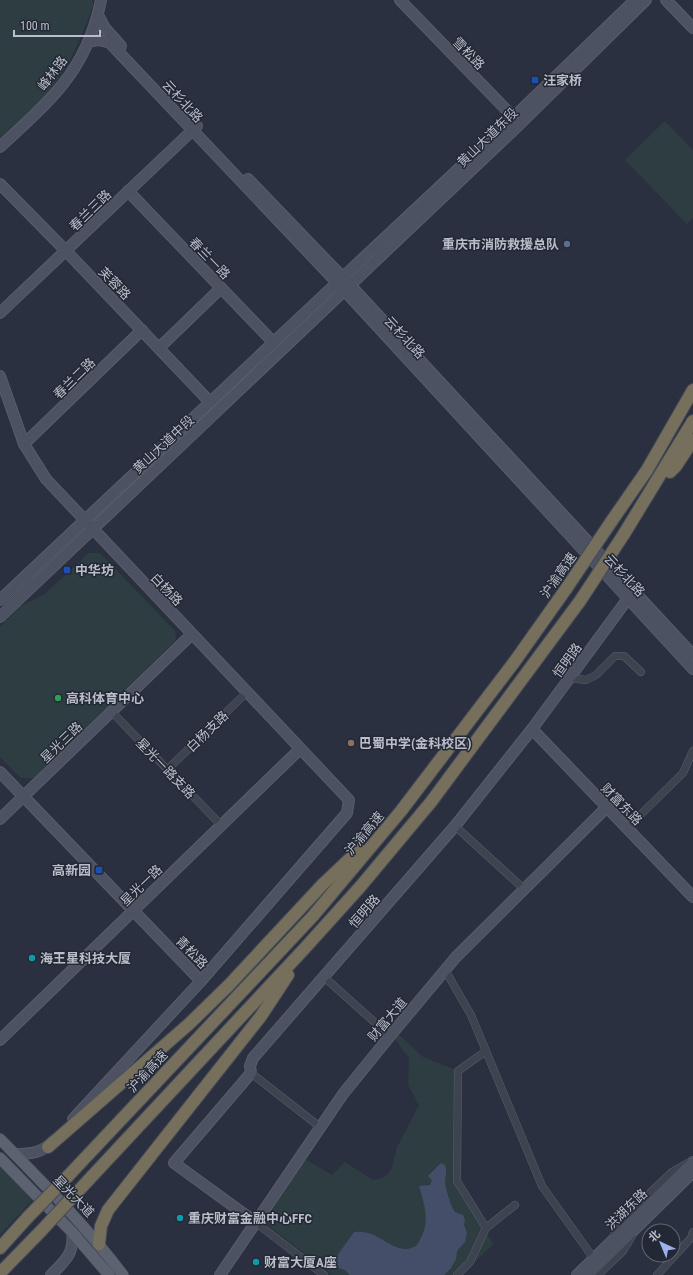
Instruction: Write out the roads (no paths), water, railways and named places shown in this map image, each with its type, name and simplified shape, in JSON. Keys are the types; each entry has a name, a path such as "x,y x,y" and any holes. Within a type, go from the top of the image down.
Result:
{"highway":[{"name":"沪渝高速","path":"0,1248 313,916 401,811 510,667 566,589 647,470 693,390"},
{"path":"0,1273 305,948 360,887 431,802 580,601 649,496 693,421"},
{"path":"649,496 676,466 693,440"},
{"path":"48,1146 189,1024 229,985 323,884 401,811"},
{"path":"99,1244 101,1226 108,1210 261,1016 305,948"}],"main road":[{"name":"星光大道","path":"0,1139 78,1220 124,1275"},
{"name":"星光大道","path":"0,1158 72,1232 109,1275"}],"street":[{"name":"峰林路","path":"0,147 54,95 64,83 88,42 98,15 101,0"},
{"name":"雪松路","path":"400,0 517,121"},
{"name":"黄山大道东段","path":"340,280 517,121 635,0"},
{"name":"黄山大道东段","path":"347,287 517,121 646,0"},
{"path":"666,0 693,28"},
{"name":"云杉北路","path":"98,15 105,28 114,39 194,128"},
{"name":"云杉北路","path":"88,42 103,40 110,44 194,128 347,287 631,594 693,655"},
{"name":"春兰三路","path":"0,313 194,128"},
{"name":"芙蓉路","path":"0,184 210,402"},
{"name":"春兰一路","path":"128,191 274,343"},
{"name":"黄山大道中段","path":"0,600 340,280"},
{"name":"黄山大道中段","path":"0,617 347,287"},
{"path":"159,348 221,288"},
{"name":"春兰二路","path":"24,444 142,330"},
{"name":"白杨路","path":"0,376 24,444 46,478 84,521 348,800 346,813 201,981"},
{"name":"云杉北路","path":"631,594 693,669"},
{"name":"恒明路","path":"255,1222 174,1163 251,1073 250,1066 252,1058 455,826 532,729 631,594"},
{"name":"星光三路","path":"0,819 192,634"},
{"path":"570,678 586,680 596,675 615,656 624,656 641,672"},
{"name":"白杨支路","path":"168,769 247,692"},
{"name":"星光一路支路","path":"111,711 222,825"},
{"name":"财富东路","path":"532,729 693,897"},
{"name":"星光一路","path":"0,1040 300,749"},
{"path":"627,828 683,773 693,751"},
{"name":"青松路","path":"0,772 201,981 48,1146 38,1152 30,1154 15,1154"},
{"name":"财富大道","path":"220,1275 343,1094 390,1036 456,957 607,807"},
{"path":"455,826 524,889"},
{"path":"445,970 472,1016 542,1186 594,1259"},
{"path":"324,977 390,1036"},
{"path":"486,1051 458,1072 457,1181 486,1228"},
{"path":"251,1073 320,1127"},
{"name":"洪湖东路","path":"577,1275 693,1161"},
{"name":"洪湖东路","path":"588,1275 691,1176"},
{"path":"457,1275 470,1262 486,1228 515,1205"},
{"path":"255,1222 324,1275"},
{"path":"598,1275 623,1251 638,1226"},
{"path":"51,1275 70,1254 74,1241 72,1232"},
{"path":"657,1275 692,1237"}],"water":[{"path":"441,1163 445,1165 445,1184 450,1202 455,1212 463,1215 467,1233 465,1242 457,1251 456,1259 451,1268 444,1275 350,1275 345,1270 339,1268 336,1261 337,1256 354,1232 369,1233 399,1248 407,1249 416,1246 424,1231 426,1217 419,1186 430,1185 432,1180 428,1176"}],"place":[{"name":"汪家桥","path":"535,80"},
{"name":"重庆市消防救援总队","path":"567,244"},
{"name":"中华坊","path":"67,570"},
{"name":"高科体育中心","path":"58,698"},
{"name":"巴蜀中学(金科校区)","path":"351,743"},
{"name":"高新园","path":"99,870"},
{"name":"海王星科技大厦","path":"32,958"},
{"name":"重庆财富金融中心FFC","path":"180,1218"},
{"name":"财富大厦A座","path":"256,1262"}]}
